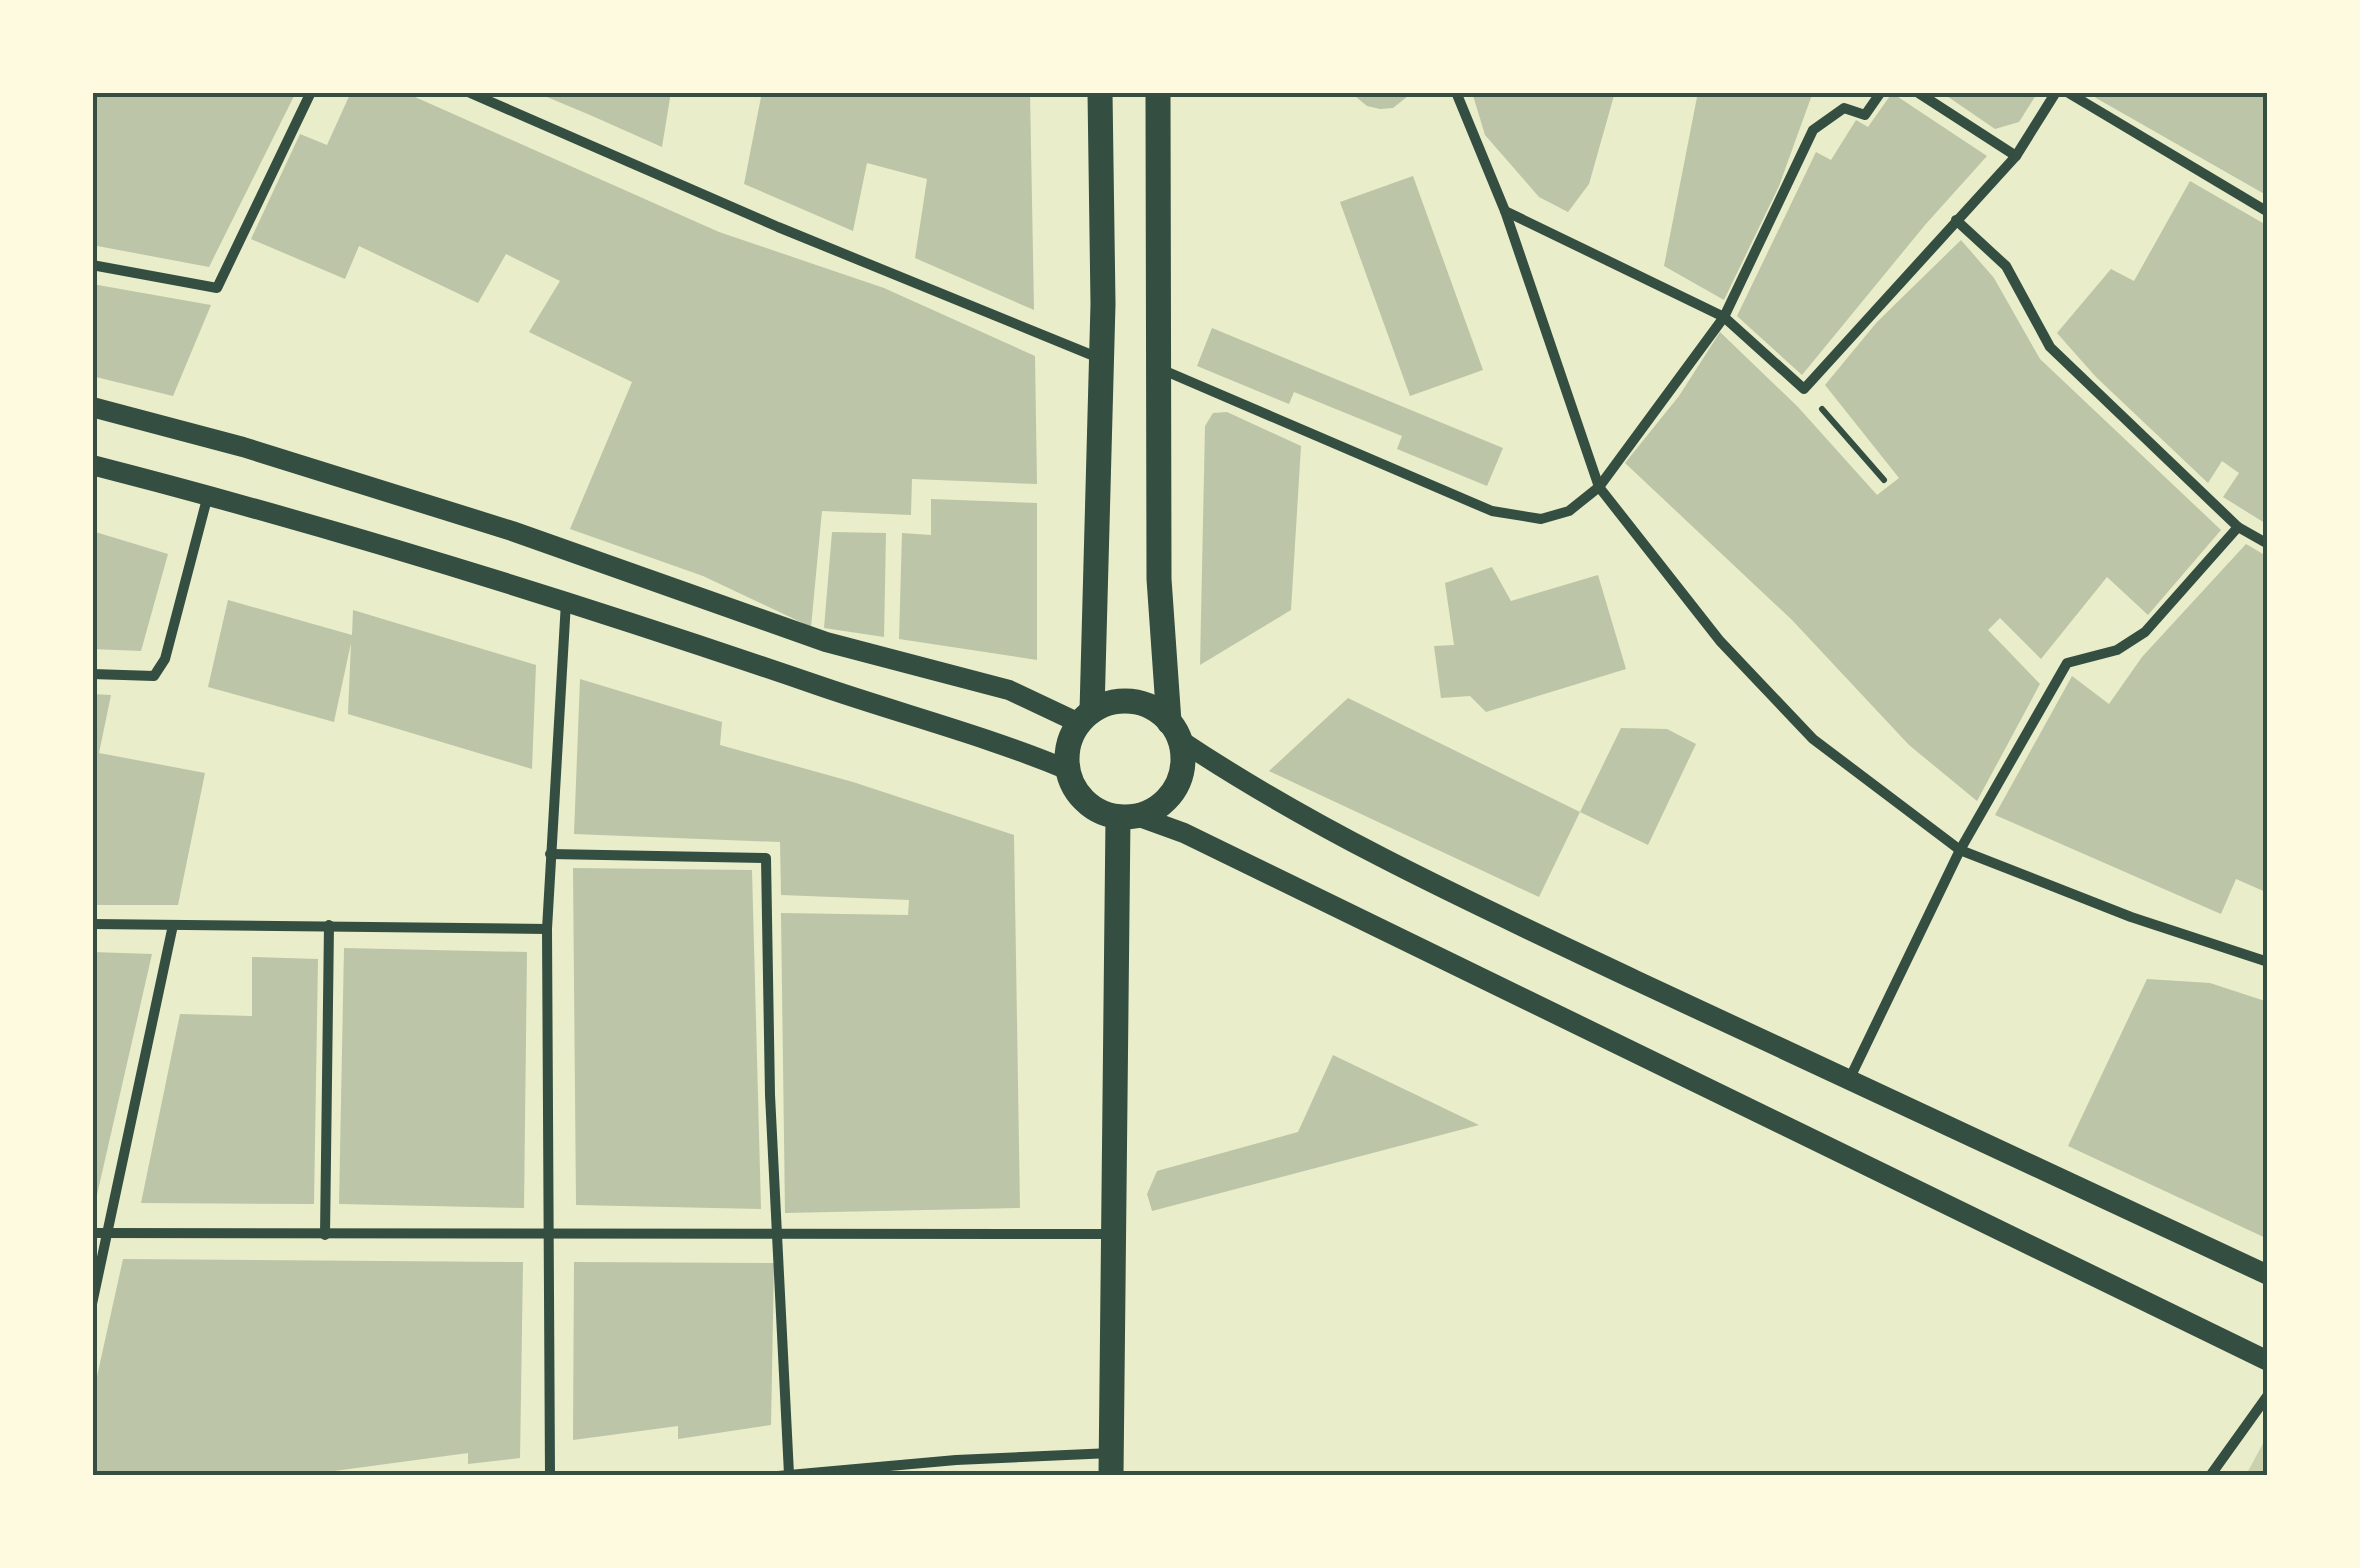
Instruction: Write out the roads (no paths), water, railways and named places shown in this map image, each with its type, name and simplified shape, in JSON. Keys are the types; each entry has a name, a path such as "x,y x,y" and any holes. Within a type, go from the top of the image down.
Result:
{"main road":[{"path":"1100,92 1101,359 1086,717 1067,753 1068,770 1086,802 1184,833 2268,1361"},
{"path":"1128,816 1170,796 1183,760 1174,731 1159,579 1162,370 1158,92"},
{"path":"92,407 243,446 512,530 826,642 1009,690 1086,717"},
{"path":"92,465 566,599 870,704 1007,744 1068,770"},
{"path":"1086,717 1111,702 1133,701 1153,708 1174,731 1267,798 1847,1083 2268,1275"},
{"path":"1111,1464 1113,1234 1128,816"}],"street":[{"path":"92,265 217,288 312,92"},
{"path":"468,92 778,227 1101,359"},
{"path":"1456,92 1504,211 1600,486 1720,642 1814,740 1960,850 2131,917 2268,962"},
{"path":"1162,370 1492,510 1541,519 1569,511 1600,486 1724,318 1814,130 1844,108 1865,115 1881,92"},
{"path":"1917,92 2016,156"},
{"path":"1504,211 1724,318 1804,389 2016,156 2056,92"},
{"path":"2066,92 2268,212"},
{"path":"1956,220 2006,266 2050,347 2238,527 2268,544"},
{"path":"92,674 154,676 165,659 208,495"},
{"path":"1847,1083 1960,850 2067,662 2117,650 2145,632 2238,527"},
{"path":"550,1476 546,929 566,599"},
{"path":"550,854 766,858 783,1475 1111,1464"},
{"path":"92,924 546,929"},
{"path":"92,1304 173,925"},
{"path":"325,1235 329,925"},
{"path":"92,1233 1113,1234"},
{"path":"2210,1476 2268,1395"}]}
